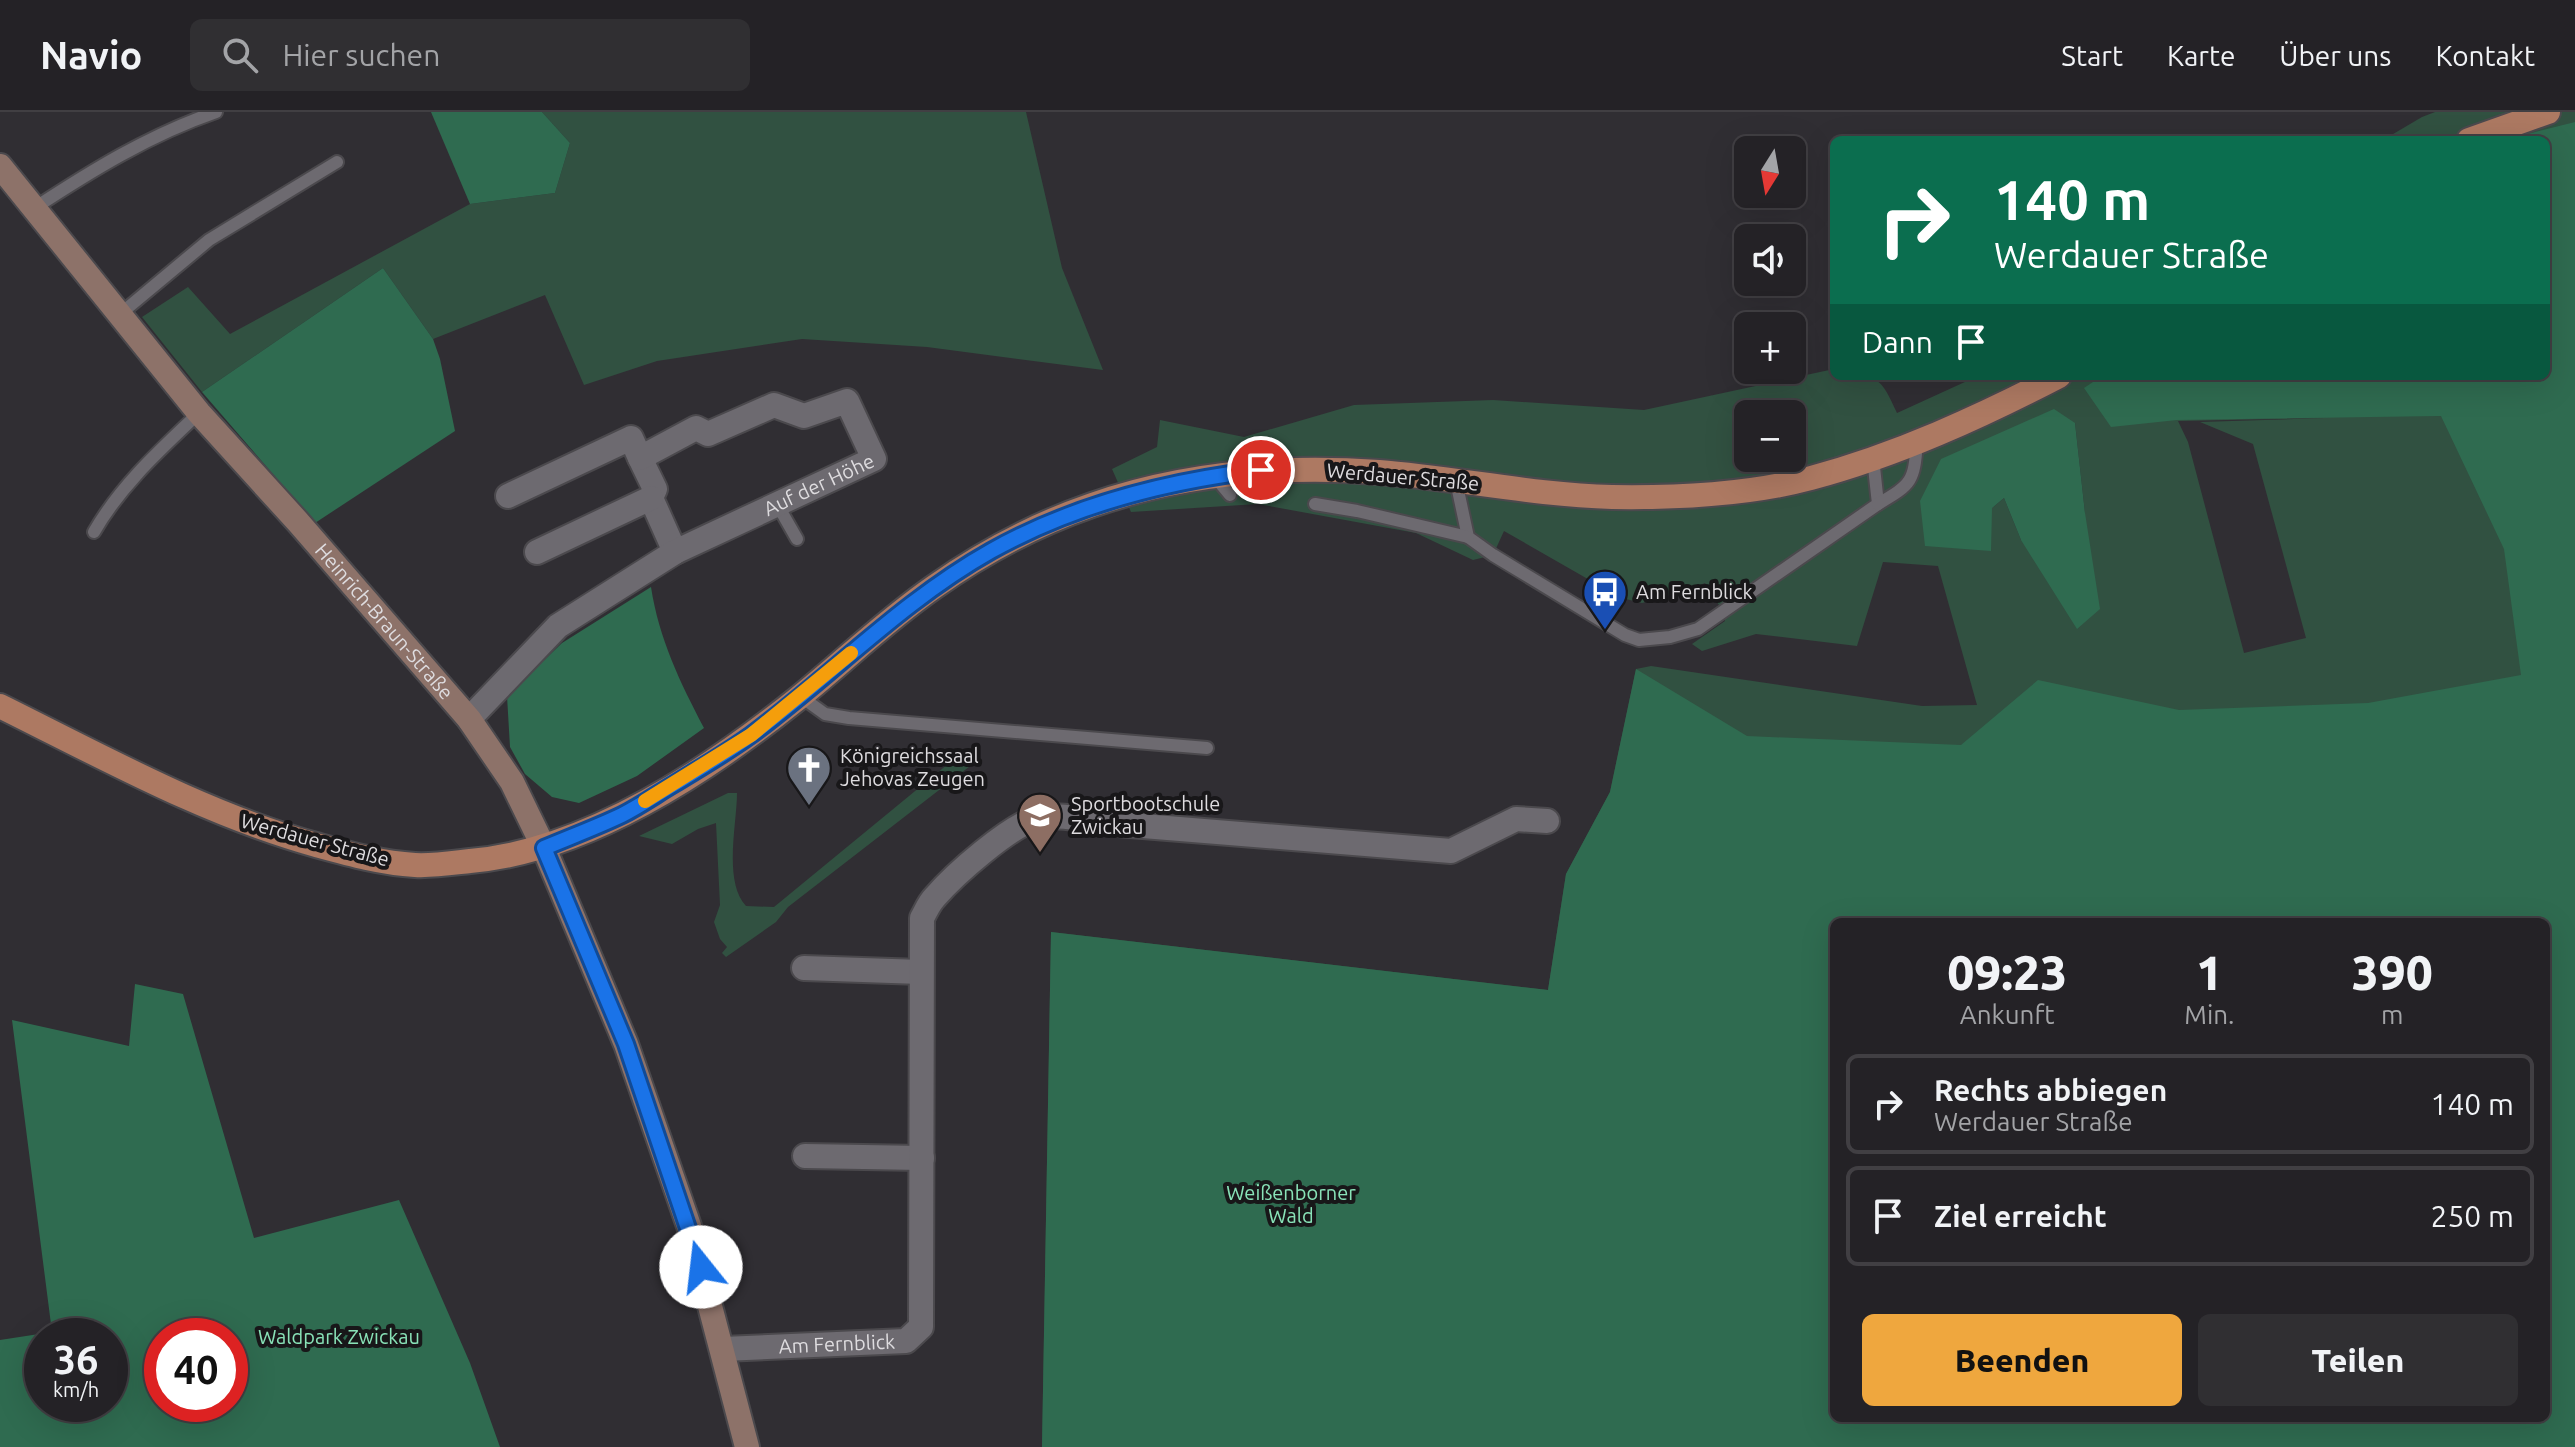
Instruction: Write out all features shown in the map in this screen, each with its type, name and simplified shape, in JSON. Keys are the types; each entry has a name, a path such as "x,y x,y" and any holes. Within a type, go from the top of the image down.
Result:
{"main road":[{"path":"2480,136 2548,112"},
{"name":"Werdauer Straße","path":"0,706 212,809 268,831 371,859 419,865 480,861 544,848 624,814 722,754 800,696 936,586 1035,528 1092,505 1151,488 1261,470 1319,469 1607,497 1740,491 1807,479 1873,458 1988,412 2051,380"}],"street":[{"name":"Heinrich-Braun-Straße","path":"0,166 199,413 469,719 512,782 544,848 626,1044 689,1226 747,1447"},
{"name":"Auf der Höhe","path":"469,719 558,626 675,552 874,459 847,401 804,416 774,405 708,434 696,428 640,458"},
{"path":"508,496 631,438 655,489 651,498 537,552"},
{"path":"651,498 675,552"},
{"name":"Am Fernblick","path":"723,1349 906,1341 921,1327 922,918 932,899 965,867 1015,829 1038,818 1063,817 1451,851 1516,819 1547,821"},
{"path":"804,968 921,972"},
{"path":"805,1156 922,1158"}],"lane":[{"path":"33,209 105,161 191,120 216,112"},
{"path":"119,315 209,240 337,162"},
{"path":"94,532 106,510 131,479 199,413"},
{"path":"1315,504 1468,537 1608,625 1639,640 1670,637 1698,629 1906,487 1915,469 1917,442"},
{"path":"1873,458 1878,504"},
{"path":"1214,476 1230,495"},
{"path":"1456,481 1468,537"},
{"path":"777,504 797,539"},
{"path":"800,696 825,714 849,718 1207,748"}],"green space":[{"path":"431,112 542,112 570,143 555,193 470,204"},
{"path":"542,112 1026,112 1062,268 1103,370 927,347 802,339 657,361 584,385 545,295 433,339 383,268 202,392 142,317 188,287 230,334 470,204 555,193 570,143"},
{"name":"Weißenborner Wald","path":"2435,112 2575,112 2575,1447 1042,1447 1051,932 1548,990 1566,874 1610,792 1636,669 1651,666 1922,706 1977,705 1938,566 1883,562 1857,646 1756,634 1702,651 1692,644 1725,621 1724,613 1705,583 1642,603 1626,599 1621,609 1600,586 1504,531 1493,555 1473,560 1416,533 1258,504 1131,512 1112,469 1157,447 1160,420 1244,437 1354,405 1493,400 1644,410 1764,384 1806,384 1806,375 1830,370 1830,380 1875,380 1886,390 1897,413 1969,380 2550,380 2550,136 2390,136","holes":["2326,418 2200,422 2253,444 2306,638 2244,653 2188,442 2178,421","2075,423 2085,513 2021,540 2004,498 1992,508"]},
{"name":"Weißenborner Wald","path":"2575,122 2575,1447 1042,1447 1051,932 1548,990 1566,874 1610,792 1636,669 1747,736 1961,745 2038,680 2179,710 2368,703 2521,675 2504,549 2441,416 2177,420 2111,427 2084,388 2096,380 2550,380 2550,136 2520,136"},
{"path":"383,268 433,339 455,431 315,523 202,392"},
{"path":"2054,409 2075,423 2100,609 2077,629 2021,540 2004,498 1992,508 1991,551 1925,546 1920,501 1941,459"},
{"path":"651,587 659,624 672,660 704,728 637,776 579,803 552,797 525,774 510,747 507,696 562,643"},
{"path":"965,750 974,763 788,907 776,922 726,957 722,953 727,947 720,939 714,922 720,905 716,823 672,844 639,836 728,793 737,793 733,867 739,895 746,906 774,907"},
{"name":"Waldpark Zwickau","path":"135,984 183,994 254,1238 399,1200 470,1363 500,1447 0,1447 0,1340 24,1336 24,1422 128,1422 128,1318 50,1318 12,1020 129,1046"}],"slow traffic":[{"path":"645,801 751,735 851,653"}],"place":[{"name":"Am Fernblick","path":"1605,631"},
{"name":"Königreichssaal Jehovas Zeugen","path":"809,807"},
{"name":"Sportbootschule Zwickau","path":"1040,854"}],"route":[{"path":"701,1267 626,1044 544,848 624,814 722,754 751,735 936,586 1035,528 1092,505 1151,488 1261,470"}]}
